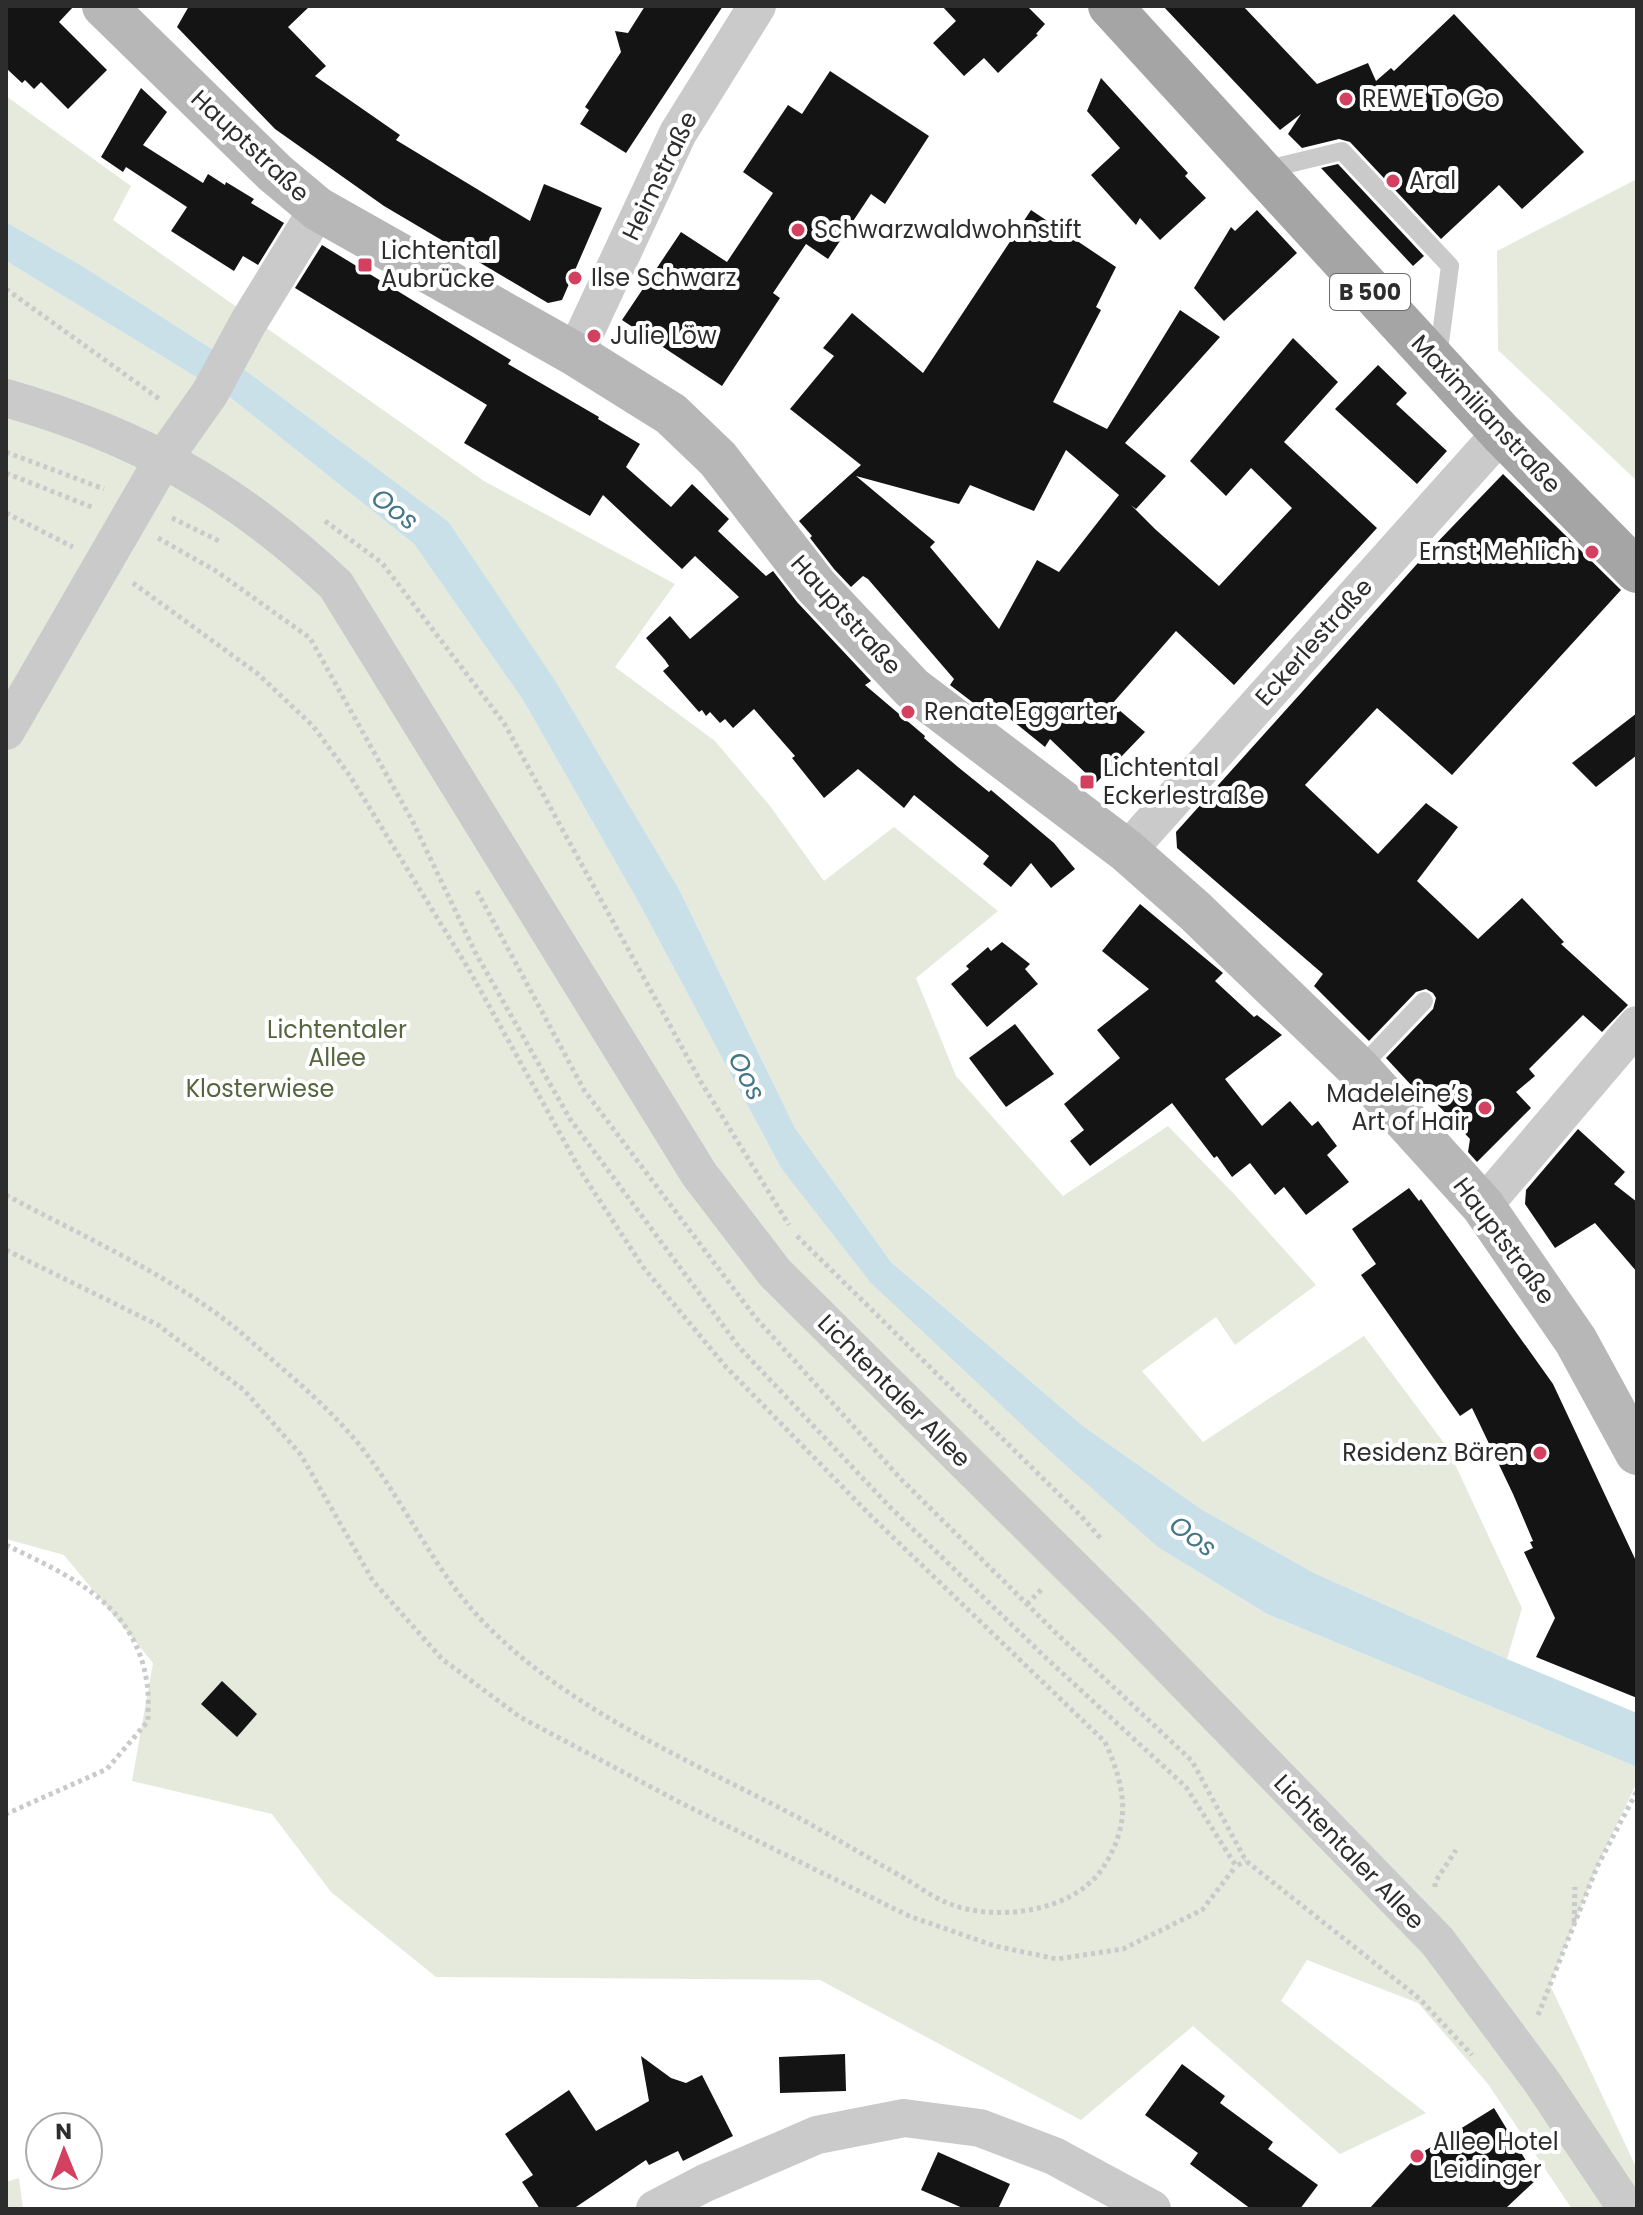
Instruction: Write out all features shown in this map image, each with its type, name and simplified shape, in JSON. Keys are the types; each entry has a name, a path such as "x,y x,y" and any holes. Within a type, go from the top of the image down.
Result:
{"main road":[{"name":"Hauptstraße","path":"104,6 275,173 318,209 575,354 671,414 718,459 815,585 912,688 1127,851 1195,911 1359,1069 1483,1206 1576,1341 1635,1445"},
{"name":"Maximilianstraße","path":"1110,6 1501,433 1637,571"}],"street":[{"name":"Heimstraße","path":"575,354 678,133 757,6"},
{"path":"6,731 164,458 201,408 248,323 318,209"},
{"name":"Lichtentaler Allee","path":"6,398 99,428 164,458 255,515 297,548 336,585 699,1174 775,1273 1133,1628 1438,1942 1542,2082 1627,2209"},
{"name":"Eckerlestraße","path":"1127,851 1501,433"},
{"path":"1483,1206 1637,1025"},
{"path":"655,2209 705,2183 817,2135 904,2118 980,2128 1054,2156 1152,2209"}],"lane":[{"path":"1259,171 1342,151 1450,266 1437,364"},
{"path":"1359,1069 1424,1001"}],"path":[{"path":"6,289 201,408"},
{"path":"6,452 133,512 310,638 413,822 475,952 570,1119 739,1347 890,1507 1045,1657 1186,1787 1236,1866"},
{"path":"6,473 133,512"},
{"path":"6,513 103,563 165,604 258,674 313,726 350,776 468,968 583,1175 643,1267 726,1367 860,1505 1105,1742 1119,1772 1123,1806 1117,1846 1097,1877 1062,1900 1026,1911 995,1913 951,1905 798,1818 672,1755 559,1685 513,1649 476,1613 435,1560 364,1450 320,1403 241,1333 176,1287 6,1195"},
{"path":"318,516 382,563 504,723 701,1082 794,1233 1081,1516 1106,1545"},
{"path":"6,1250 158,1325 244,1390 301,1455 373,1581 442,1659 520,1717 683,1804 909,1916 995,1946 1057,1959 1123,1949 1202,1910 1236,1866 1246,1861"},
{"path":"6,1545 72,1576 107,1602 136,1646 147,1683 148,1721 107,1769 6,1814"},
{"path":"1537,2018 1597,1867 1637,1791"},
{"path":"1424,1871 1443,1894"},
{"path":"1574,1927 1575,1887"}],"green space":[{"path":"6,96 131,186 113,220 484,481 675,584 615,667 715,741 770,806 824,881 894,827 998,911 916,978 956,1076 1063,1196 1168,1126 1316,1285 1235,1345 1216,1317 1142,1371 1203,1442 1364,1336 1447,1447 1522,1608 1507,1659 1314,1573 1201,1509 1083,1426 891,1262 795,1128 679,889 554,680 449,522 248,372 84,267 6,222"},
{"path":"1637,179 1637,481 1498,350 1497,251"},
{"name":"Lichtentaler Allee","path":"6,261 232,399 414,544 523,700 640,905 781,1168 1159,1548 1267,1614 1637,1767 1637,1782 1597,1867 1550,1985 1637,2169 1637,2209 1572,2209 1488,2084 1418,2003 1307,1960 1281,2001 1426,2113 1340,2154 1193,2026 1081,2120 820,1980 436,1977 331,1892 272,1814 132,1781 153,1663 64,1555 6,1539"},
{"path":"19,2178 23,2209 6,2209 6,2182"}],"water":[{"name":"Oos","path":"6,222 84,267 248,372 449,522 554,679 679,889 795,1128 891,1262 1083,1426 1201,1509 1314,1573 1637,1713 1637,1767 1267,1614 1159,1548 1052,1453 871,1283 781,1168 640,905 523,700 414,544 232,399 6,261"}],"building":[{"path":"6,6 74,6 59,22 107,70 68,109 41,82 34,89 6,68"},
{"path":"189,6 310,6 288,27 326,66 315,76 400,135 396,140 530,221 544,184 602,208 562,300 548,303 384,206 275,129 177,27"},
{"path":"645,6 723,6 626,153 580,124 589,110 585,107 621,52 615,31 628,33"},
{"path":"942,6 1027,6 1045,24 1038,35 998,73 984,58 964,76 933,43 956,21"},
{"path":"1163,6 1243,6 1317,84 1368,63 1376,81 1391,68 1394,71 1454,14 1584,152 1522,209 1499,185 1441,239 1350,142 1339,139 1302,148 1288,134 1301,114 1280,130"},
{"name":"Schwarzwaldwohnstift","path":"830,71 929,136 885,204 871,194 828,259 806,244 773,293 780,298 722,386 622,320 681,232 727,262 773,193 743,172 788,105 802,114"},
{"path":"1101,78 1188,173 1185,176 1206,198 1160,240 1140,218 1136,225 1091,175 1120,148 1087,111"},
{"path":"141,88 167,112 143,145 203,183 208,174 225,185 226,182 254,199 251,203 284,223 258,265 243,256 234,271 171,231 187,207 126,167 123,172 101,157"},
{"path":"1338,164 1424,256 1413,266 1321,168"},
{"path":"1031,210 1116,267 1096,307 1101,310 1053,402 1107,429 1180,310 1220,337 1125,443 1166,476 1136,509 1131,505 1155,529 1219,586 1292,508 1251,468 1226,496 1190,461 1293,338 1338,382 1284,442 1377,528 1234,685 1176,631 1112,704 1145,732 1096,783 1050,739 1045,747 1003,713 997,721 950,685 954,679 868,579 863,576 851,587 799,521 861,465 790,409 834,356 823,348 852,313 923,373","holes":["1066,450 1119,495 1059,572 1037,560 999,629 930,547 935,542 856,476 959,504 970,485 1034,511"]},
{"path":"1257,210 1297,253 1224,321 1194,288 1231,227 1235,231"},
{"path":"322,245 511,360 508,364 640,444 626,467 671,507 692,484 729,519 718,531 766,576 773,571 797,602 871,681 865,685 958,767 989,792 991,790 1054,843 1075,869 1051,888 1031,863 1011,887 983,864 989,856 914,795 904,808 858,769 824,798 792,758 795,756 754,709 733,728 725,719 720,723 710,712 706,716 702,710 699,712 663,671 669,666 646,638 670,616 690,639 739,597 695,556 682,569 603,495 590,516 464,443 487,405 295,288"},
{"path":"1378,365 1407,393 1396,404 1447,451 1417,484 1335,409"},
{"path":"1503,474 1621,590 1452,775 1377,708 1305,785 1378,854 1426,803 1458,827 1417,881 1478,939 1522,898 1564,942 1561,944 1628,1005 1602,1032 1583,1015 1529,1069 1535,1076 1516,1092 1531,1108 1477,1162 1468,1152 1470,1139 1416,1082 1412,1086 1386,1058 1433,1009 1436,998 1433,993 1426,989 1416,992 1369,1041 1314,986 1323,974 1177,848 1176,832 1426,554"},
{"path":"1637,713 1637,755 1596,787 1572,763"},
{"path":"1140,904 1223,973 1215,981 1254,1017 1257,1015 1282,1035 1225,1079 1262,1126 1290,1101 1312,1126 1318,1121 1337,1146 1327,1155 1349,1182 1306,1215 1284,1187 1275,1195 1250,1163 1232,1177 1172,1103 1090,1166 1070,1141 1084,1130 1064,1104 1120,1058 1097,1030 1149,989 1102,951"},
{"path":"1002,942 1030,964 1025,969 1038,984 987,1027 951,984 988,947 991,951"},
{"path":"1015,1024 1054,1074 1006,1107 969,1058"},
{"path":"1578,1129 1625,1172 1614,1184 1637,1202 1637,1272 1595,1223 1555,1248 1525,1204 1526,1190"},
{"name":"Residenz Bären","path":"1409,1188 1419,1201 1421,1199 1553,1384 1637,1563 1637,1698 1536,1657 1555,1618 1524,1552 1533,1548 1530,1542 1533,1541 1513,1494 1472,1408 1460,1416 1361,1275 1376,1264 1352,1229"},
{"path":"222,1681 257,1714 237,1737 201,1704"},
{"path":"845,2054 846,2091 780,2093 779,2057"},
{"path":"641,2056 671,2078 686,2083 702,2075 733,2136 683,2161 678,2151 649,2165 646,2160 573,2209 540,2209 522,2182 533,2175 505,2134 569,2090 596,2131 649,2101"},
{"path":"1182,2064 1225,2096 1220,2103 1273,2142 1268,2149 1318,2185 1300,2209 1251,2209 1190,2164 1198,2153 1145,2115"},
{"path":"1494,2108 1537,2179 1505,2209 1369,2209 1418,2155"},
{"path":"938,2152 1010,2184 998,2209 965,2209 921,2190"}],"place":[{"name":"REWE To Go","path":"1346,99"},
{"name":"Aral","path":"1393,181"},
{"name":"Schwarzwaldwohnstift","path":"798,230"},
{"name":"Lichtental Aubrücke","path":"365,265"},
{"name":"Ilse Schwarz","path":"575,278"},
{"name":"Julie Löw","path":"594,336"},
{"name":"Ernst Mehlich","path":"1592,552"},
{"name":"Renate Eggarter","path":"908,712"},
{"name":"Lichtental Eckerlestraße","path":"1087,782"},
{"name":"Madeleine’s Art of Hair","path":"1485,1108"},
{"name":"Residenz Bären","path":"1540,1453"},
{"name":"Allee Hotel Leidinger","path":"1417,2156"}],"park label":[{"name":"Klosterwiese","path":"260,1089"}]}
